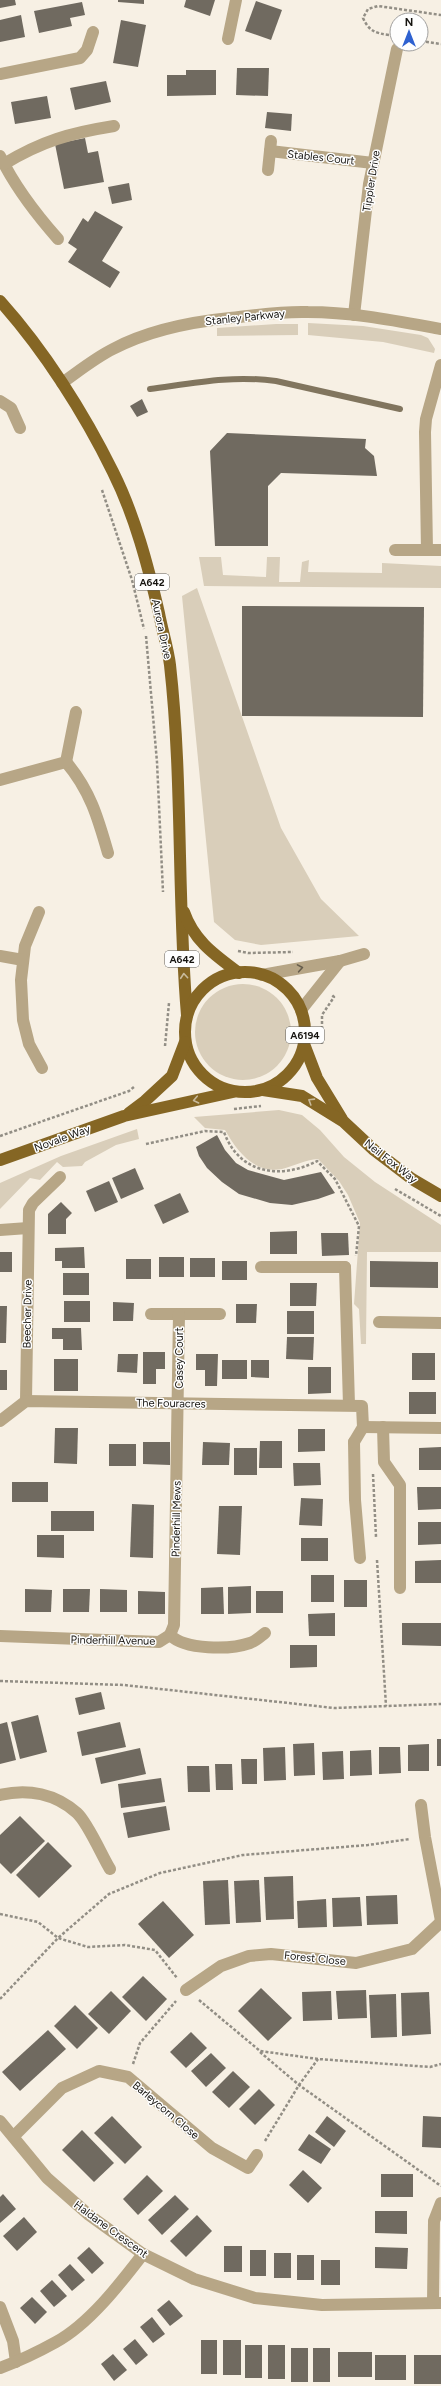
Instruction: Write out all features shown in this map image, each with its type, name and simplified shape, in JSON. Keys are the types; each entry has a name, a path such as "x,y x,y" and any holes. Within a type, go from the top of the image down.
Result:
{"main road":[{"name":"Aurora Drive","path":"0,301 24,328 62,383 113,472 150,574 170,663 177,763 182,903 182,962 187,1015"},
{"name":"Aurora Drive","path":"182,903 188,922 197,939 207,949 240,972"},
{"name":"A6194","path":"240,972 262,975 284,987 301,1010 304,1022 304,1044 296,1063 288,1075 276,1084 263,1090 234,1092 223,1089 206,1078 193,1063 188,1053 185,1041 187,1015 200,992 211,982 240,972"},
{"name":"Novale Way","path":"124,1116 145,1101 172,1076 185,1041"},
{"name":"Neil Fox Way","path":"304,1044 317,1078 344,1122"},
{"name":"Neil Fox Way","path":"263,1090 302,1096 344,1122 393,1165 412,1179 441,1196"},
{"name":"Novale Way","path":"0,1160 124,1116 234,1092"}],"street":[{"path":"228,39 236,0"},
{"path":"0,74 80,58 87,50 93,32"},
{"name":"Tippler Drive","path":"354,315 373,163 397,52"},
{"path":"58,239 33,210 12,180 2,160 55,138 114,126"},
{"name":"Stables Court","path":"268,170 270,146 373,163"},
{"name":"Stanley Parkway","path":"62,383 113,349 159,330 213,320 283,312 354,315 441,329"},
{"path":"427,550 425,432 426,419 441,365"},
{"path":"0,401 11,408 20,428"},
{"path":"395,550 441,550"},
{"path":"66,762 76,712"},
{"path":"0,780 66,762"},
{"path":"66,762 81,780 95,809 108,853"},
{"path":"39,912 25,946 21,980 23,1020 29,1044 42,1068"},
{"path":"262,975 340,961 364,954"},
{"path":"0,956 23,960"},
{"path":"301,1010 340,961"},
{"name":"Beecher Drive","path":"26,1401 29,1210 33,1202 60,1178"},
{"path":"0,1230 28,1228"},
{"path":"261,1267 345,1267 348,1405"},
{"name":"Casey Court","path":"151,1314 220,1314"},
{"name":"Casey Court","path":"179,1314 179,1403"},
{"path":"380,1322 441,1323"},
{"path":"0,1421 26,1401"},
{"name":"The Fouracres","path":"26,1401 362,1406 363,1427"},
{"name":"Pinderhill Mews","path":"170,1635 174,1625 179,1403"},
{"path":"360,1558 355,1500 354,1442 363,1427 441,1428"},
{"path":"383,1427 384,1462 400,1485 400,1588"},
{"name":"Pinderhill Avenue","path":"0,1636 159,1642 170,1635 177,1642 191,1646 241,1646 252,1643 265,1633"},
{"path":"0,1794 17,1791 51,1796 78,1814 110,1869"},
{"name":"Forest Close","path":"186,1990 221,1966 249,1956 271,1954 356,1963 412,1949 441,1922 425,1837 421,1805"},
{"name":"Barleycorn Close","path":"14,2136 62,2088 99,2071 128,2077 212,2148 248,2168 256,2156"},
{"name":"Haldane Crescent","path":"0,2122 14,2136 47,2178 90,2215 143,2254 194,2279 255,2298 322,2305 437,2303"},
{"path":"437,2303 434,2221 441,2203"},
{"path":"0,2368 57,2342 91,2314 117,2288 143,2254"},
{"path":"0,2307 13,2341 16,2362"}],"path":[{"path":"389,35 372,32 363,18 368,9 378,6 420,12"},
{"path":"429,13 441,15"},
{"path":"429,42 441,44"},
{"path":"102,489 132,580 146,638 157,762 164,898"},
{"path":"234,950 248,953 297,952"},
{"path":"323,1046 322,1015 334,997"},
{"path":"164,1051 169,1001"},
{"path":"0,1136 129,1091 141,1082"},
{"path":"226,1110 264,1106"},
{"path":"146,1144 205,1131 224,1132 229,1146 248,1164 261,1169 277,1172 290,1171 317,1160 335,1179 359,1226 355,1259 345,1267"},
{"path":"373,1470 376,1538"},
{"path":"377,1553 386,1706"},
{"path":"0,1681 124,1685 334,1708 441,1704"},
{"path":"0,1999 58,1938 109,1894 160,1873 243,1855 368,1845 425,1837"},
{"path":"0,1914 38,1922 58,1938 88,1947 125,1945 155,1950 186,1990 299,2085 441,2186"},
{"path":"128,2077 140,2043 186,1990"},
{"path":"260,2051 318,2059 430,2066 441,2064"},
{"path":"256,2156 299,2085 318,2059"}],"shaded area":[{"path":"308,323 363,326 421,335 428,338 435,349 434,353 383,342 308,335"},
{"path":"298,324 298,335 217,336 217,328"},
{"path":"199,557 221,557 223,575 266,577 267,557 280,557 279,582 300,582 302,562 309,560 308,572 382,573 382,563 441,566 441,588 204,586"},
{"path":"197,588 281,828 321,899 359,936 261,945 235,940 214,922 182,596"},
{"path":"243,984 261,988 270,992 277,998 283,1005 287,1014 291,1032 287,1050 283,1059 277,1066 270,1072 261,1076 243,1080 225,1076 216,1072 209,1066 203,1059 199,1050 195,1032 199,1014 203,1005 209,998 216,992 225,988"},
{"path":"279,1110 302,1115 320,1130 344,1157 375,1182 441,1225 441,1252 367,1252 366,1344 361,1344 359,1309 354,1304 360,1223 348,1195 339,1181 318,1159 282,1169 272,1170 263,1168 255,1164 241,1153 225,1130 205,1128 194,1117"},
{"path":"137,1129 139,1139 116,1145 85,1162 82,1166 63,1167 57,1162 40,1180 30,1178 0,1209 0,1183 61,1156"}],"building":[{"path":"0,0 15,0 16,5 0,8"},
{"path":"118,0 144,0 144,4 118,2"},
{"path":"186,0 215,0 210,16 184,7"},
{"path":"256,1 282,10 271,40 245,31"},
{"path":"82,2 85,15 70,18 72,26 39,33 34,11"},
{"path":"21,15 25,37 0,42 0,20"},
{"path":"121,20 146,25 138,67 113,63"},
{"path":"237,68 269,68 268,96 236,95"},
{"path":"186,70 216,70 216,95 167,96 167,75 186,75"},
{"path":"106,81 111,102 75,110 70,88"},
{"path":"47,96 51,118 15,124 11,102"},
{"path":"267,112 292,114 291,131 265,128"},
{"path":"85,138 88,153 98,151 104,182 64,189 55,144"},
{"path":"129,183 132,200 112,204 108,187"},
{"path":"95,211 123,227 102,261 120,272 110,288 68,262 77,249 68,243 83,218 88,222"},
{"path":"142,399 148,412 137,417 130,406"},
{"path":"227,433 366,439 365,448 374,456 377,476 281,473 268,486 268,546 215,546 210,451"},
{"path":"242,606 424,607 423,717 242,716"},
{"path":"217,1135 225,1150 236,1163 248,1170 284,1180 321,1172 335,1193 318,1199 292,1205 270,1203 239,1194 222,1182 207,1168 199,1156 196,1147"},
{"path":"135,1168 144,1189 121,1199 112,1178"},
{"path":"109,1181 118,1202 95,1212 86,1191"},
{"path":"180,1193 189,1212 163,1224 154,1205"},
{"path":"61,1202 72,1213 66,1219 66,1234 48,1234 48,1214"},
{"path":"297,1231 297,1254 270,1254 270,1232"},
{"path":"321,1233 348,1233 349,1255 322,1256"},
{"path":"84,1247 85,1268 62,1268 62,1261 55,1261 55,1248"},
{"path":"0,1252 12,1252 12,1272 0,1272"},
{"path":"159,1257 184,1257 184,1277 159,1277"},
{"path":"190,1258 215,1258 215,1277 190,1277"},
{"path":"126,1259 151,1259 151,1279 126,1279"},
{"path":"222,1261 247,1261 247,1280 222,1280"},
{"path":"370,1261 438,1262 438,1288 370,1287"},
{"path":"63,1273 89,1273 89,1295 63,1295"},
{"path":"290,1283 317,1283 316,1306 290,1306"},
{"path":"64,1301 90,1301 90,1322 64,1322"},
{"path":"113,1302 134,1303 133,1321 113,1321"},
{"path":"236,1304 257,1304 256,1323 236,1323"},
{"path":"0,1306 7,1306 6,1343 0,1343"},
{"path":"287,1311 314,1311 314,1334 287,1334"},
{"path":"52,1328 81,1328 82,1350 63,1350 63,1339 52,1339"},
{"path":"287,1337 314,1337 313,1360 286,1359"},
{"path":"143,1352 165,1352 165,1369 156,1369 156,1384 143,1384"},
{"path":"412,1353 435,1353 435,1380 412,1380"},
{"path":"118,1354 138,1354 137,1373 117,1372"},
{"path":"196,1354 218,1354 217,1386 205,1386 205,1370 196,1370"},
{"path":"54,1359 78,1359 78,1391 54,1391"},
{"path":"222,1360 247,1360 247,1379 222,1379"},
{"path":"251,1360 269,1360 269,1378 251,1377"},
{"path":"308,1367 331,1367 331,1393 308,1394"},
{"path":"0,1370 7,1370 7,1390 0,1390"},
{"path":"409,1392 436,1392 436,1414 409,1414"},
{"path":"55,1428 78,1428 77,1464 54,1463"},
{"path":"298,1429 325,1429 325,1451 298,1452"},
{"path":"260,1441 282,1441 282,1468 259,1468"},
{"path":"143,1442 170,1442 170,1465 143,1464"},
{"path":"203,1442 230,1443 229,1465 202,1465"},
{"path":"109,1444 136,1444 136,1466 109,1466"},
{"path":"441,1447 441,1470 419,1470 419,1448"},
{"path":"234,1448 257,1448 257,1475 234,1475"},
{"path":"293,1463 320,1463 321,1485 294,1486"},
{"path":"12,1482 48,1482 48,1502 12,1502"},
{"path":"417,1487 441,1487 441,1509 418,1510"},
{"path":"301,1498 323,1499 322,1526 299,1525"},
{"path":"132,1504 154,1505 153,1558 130,1557"},
{"path":"219,1506 242,1506 240,1555 217,1554"},
{"path":"51,1511 94,1511 94,1531 51,1531"},
{"path":"418,1522 441,1522 441,1544 418,1545"},
{"path":"37,1535 64,1535 64,1558 37,1557"},
{"path":"301,1538 328,1538 328,1561 301,1561"},
{"path":"441,1560 441,1583 415,1583 415,1561"},
{"path":"311,1575 334,1575 334,1602 311,1602"},
{"path":"344,1580 367,1580 367,1607 344,1607"},
{"path":"251,1586 251,1613 228,1614 228,1587"},
{"path":"223,1587 224,1614 201,1614 201,1588"},
{"path":"25,1589 52,1590 51,1612 25,1612"},
{"path":"63,1589 90,1589 89,1612 63,1612"},
{"path":"100,1589 127,1590 127,1612 100,1612"},
{"path":"138,1591 165,1592 165,1614 138,1614"},
{"path":"256,1591 283,1591 283,1613 256,1613"},
{"path":"335,1613 335,1636 309,1636 308,1614"},
{"path":"402,1623 441,1623 441,1646 402,1645"},
{"path":"290,1645 317,1645 317,1667 290,1668"},
{"path":"101,1692 105,1709 79,1715 75,1698"},
{"path":"38,1715 47,1752 20,1759 11,1722"},
{"path":"7,1722 16,1760 0,1764 0,1724"},
{"path":"120,1722 126,1747 82,1756 77,1732"},
{"path":"437,1739 441,1739 441,1766 437,1766"},
{"path":"314,1743 315,1775 294,1776 293,1744"},
{"path":"429,1744 429,1771 408,1771 408,1745"},
{"path":"285,1747 286,1780 264,1781 263,1748"},
{"path":"379,1747 400,1747 401,1773 379,1774"},
{"path":"140,1748 146,1774 101,1784 95,1758"},
{"path":"371,1750 372,1775 350,1776 350,1751"},
{"path":"343,1751 344,1779 323,1780 322,1752"},
{"path":"241,1759 257,1759 257,1784 242,1784"},
{"path":"215,1764 232,1764 233,1790 216,1790"},
{"path":"187,1766 209,1766 210,1792 188,1792"},
{"path":"161,1778 165,1802 121,1808 118,1784"},
{"path":"166,1806 170,1830 128,1838 123,1813"},
{"path":"20,1816 45,1841 11,1874 0,1863 0,1835"},
{"path":"48,1842 72,1866 39,1898 16,1875"},
{"path":"293,1876 294,1919 266,1920 264,1877"},
{"path":"228,1880 230,1924 205,1925 203,1881"},
{"path":"259,1880 261,1922 236,1923 234,1881"},
{"path":"397,1895 398,1924 367,1925 366,1896"},
{"path":"360,1897 362,1926 333,1927 332,1898"},
{"path":"326,1899 327,1927 298,1928 297,1901"},
{"path":"163,1901 194,1935 169,1958 138,1924"},
{"path":"143,1976 167,1999 146,2021 122,1997"},
{"path":"261,1988 292,2018 268,2041 238,2011"},
{"path":"366,1990 367,2018 338,2019 336,1991"},
{"path":"111,1991 131,2011 109,2034 88,2014"},
{"path":"331,1991 332,2020 303,2021 302,1992"},
{"path":"429,1992 431,2034 402,2036 401,1993"},
{"path":"396,1994 397,2037 371,2038 369,1995"},
{"path":"75,2005 98,2028 77,2049 54,2026"},
{"path":"48,2030 66,2049 20,2091 2,2072"},
{"path":"191,2032 207,2048 186,2068 170,2052"},
{"path":"211,2053 226,2068 206,2087 191,2071"},
{"path":"233,2071 250,2087 229,2108 212,2092"},
{"path":"259,2089 275,2105 255,2125 239,2109"},
{"path":"112,2116 142,2147 125,2164 94,2133"},
{"path":"327,2116 346,2131 334,2147 315,2132"},
{"path":"423,2116 441,2117 441,2148 422,2147"},
{"path":"82,2130 114,2163 94,2182 62,2150"},
{"path":"309,2134 331,2149 321,2164 298,2150"},
{"path":"303,2170 322,2188 308,2203 289,2185"},
{"path":"381,2174 413,2174 413,2197 381,2197"},
{"path":"147,2175 163,2191 138,2215 123,2199"},
{"path":"3,2194 16,2209 0,2223 0,2197"},
{"path":"175,2195 189,2209 162,2235 148,2220"},
{"path":"375,2211 407,2211 407,2234 375,2233"},
{"path":"197,2215 212,2231 186,2257 170,2241"},
{"path":"24,2217 37,2232 17,2251 3,2236"},
{"path":"224,2246 242,2246 242,2272 224,2272"},
{"path":"89,2247 104,2263 92,2274 77,2258"},
{"path":"375,2247 408,2248 407,2269 375,2268"},
{"path":"250,2250 266,2250 266,2276 250,2276"},
{"path":"274,2253 291,2253 291,2278 274,2278"},
{"path":"297,2255 314,2255 314,2280 297,2280"},
{"path":"321,2260 340,2260 340,2285 321,2285"},
{"path":"70,2264 85,2280 72,2291 58,2275"},
{"path":"52,2280 67,2296 54,2307 40,2291"},
{"path":"32,2297 47,2312 35,2324 20,2308"},
{"path":"169,2300 183,2316 170,2326 157,2310"},
{"path":"152,2317 165,2334 153,2343 140,2327"},
{"path":"135,2339 148,2355 136,2365 123,2349"},
{"path":"201,2340 217,2340 217,2374 201,2374"},
{"path":"223,2340 241,2340 241,2375 223,2375"},
{"path":"245,2345 262,2345 262,2378 245,2378"},
{"path":"268,2345 285,2345 285,2379 268,2379"},
{"path":"291,2348 308,2348 308,2382 291,2382"},
{"path":"313,2348 330,2348 330,2382 313,2382"},
{"path":"338,2352 372,2352 372,2377 338,2377"},
{"path":"113,2354 127,2370 114,2381 101,2364"},
{"path":"375,2355 406,2355 406,2380 375,2380"},
{"path":"414,2355 441,2355 441,2384 414,2384"}],"waterway":[{"path":"150,389 213,380 259,379 276,381 400,409"}]}
